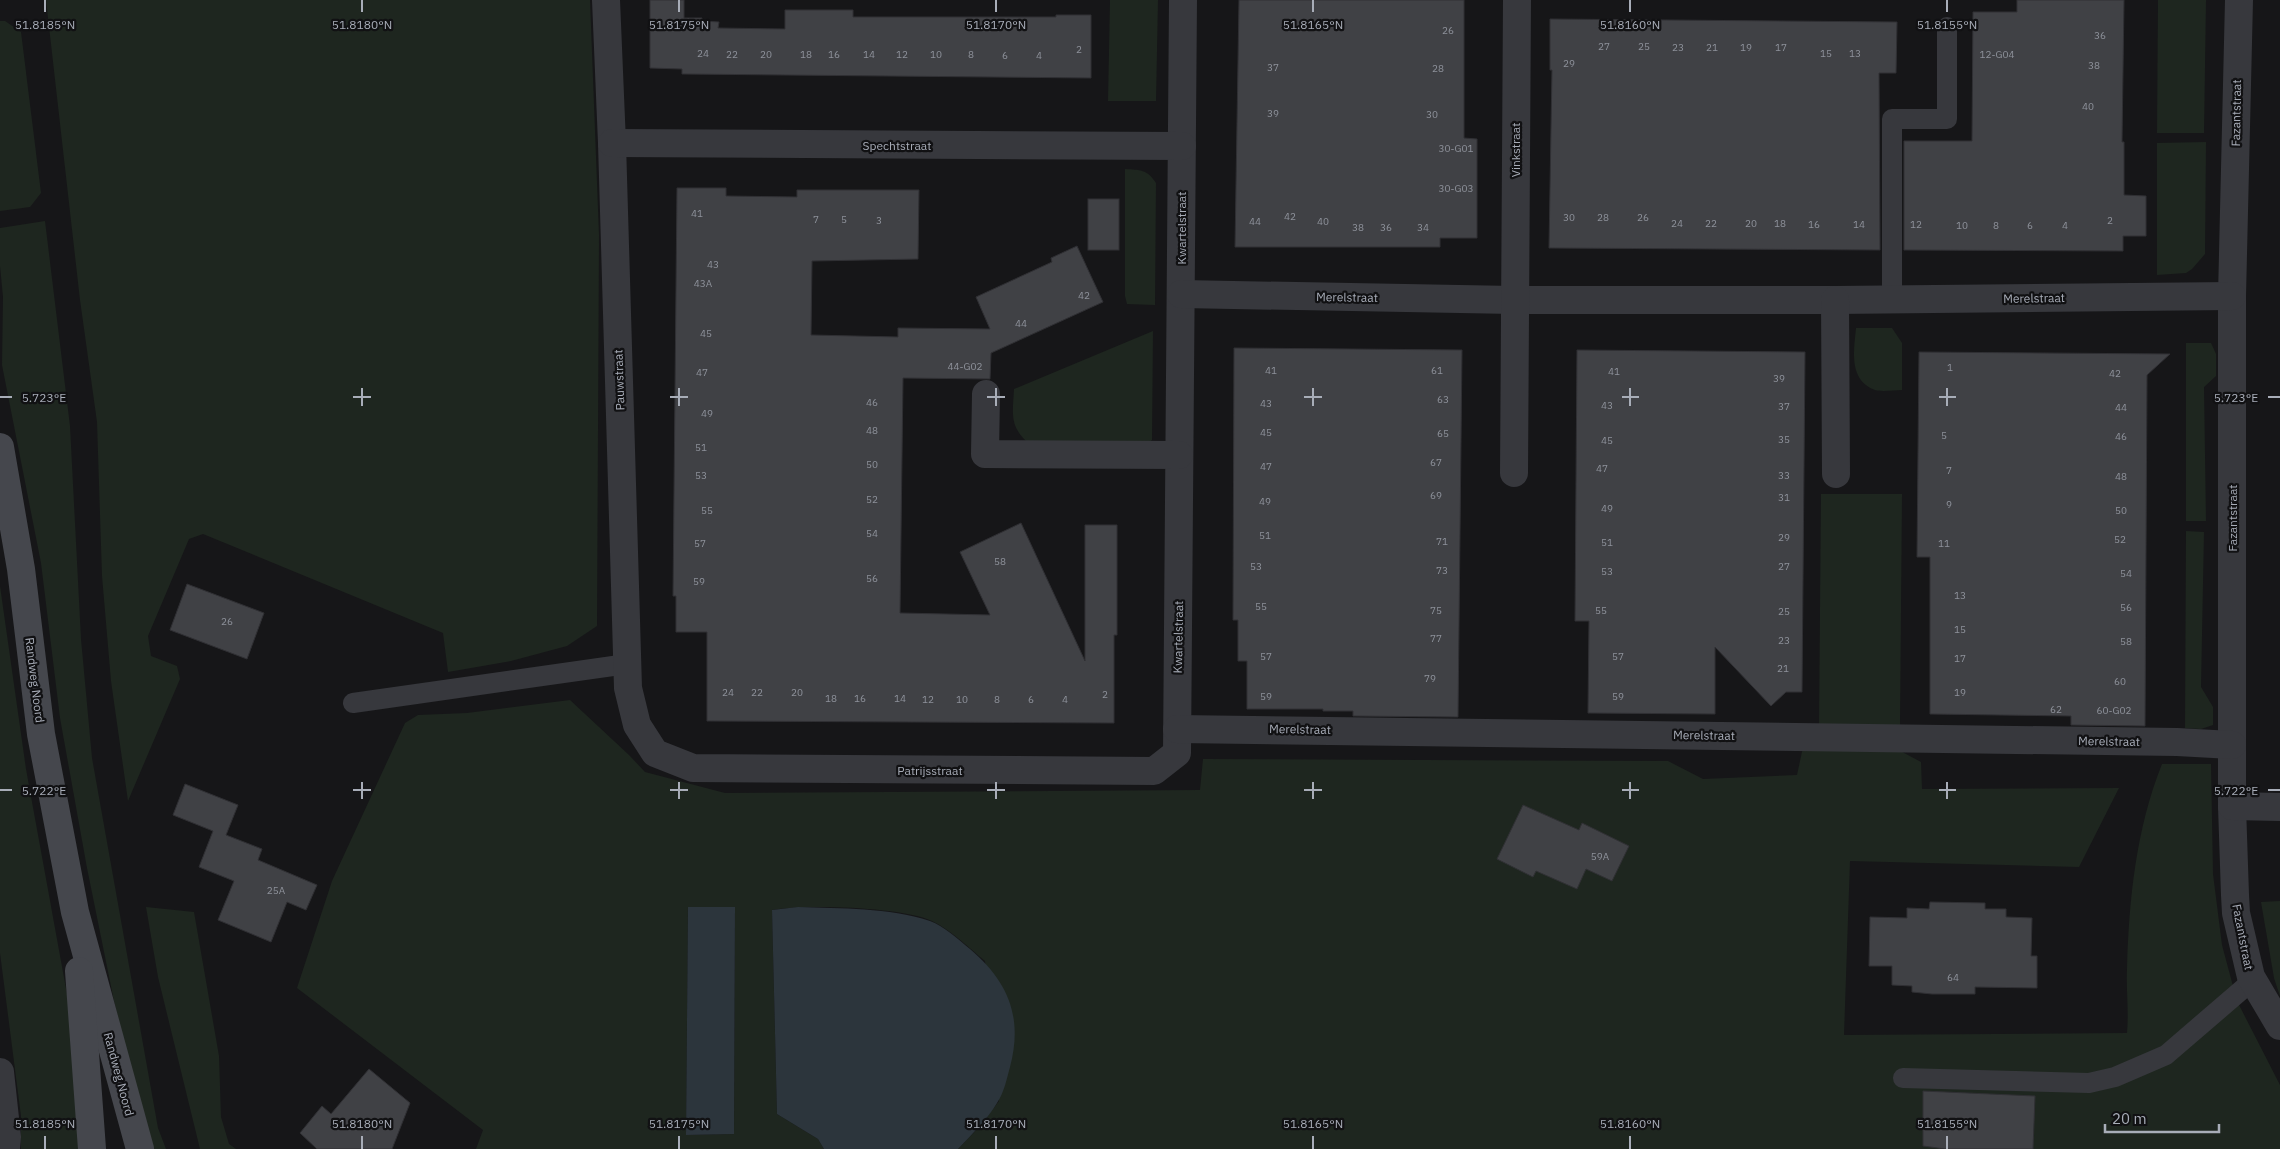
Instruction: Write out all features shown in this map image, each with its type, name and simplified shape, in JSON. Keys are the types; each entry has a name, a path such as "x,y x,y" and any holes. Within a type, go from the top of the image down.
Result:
{"main road":[{"name":"Randweg Noord","path":"0,446 21,569 42,734 75,912 140,1149"},
{"name":"Randweg Noord","path":"75,912 92,1149"}],"street":[{"name":"Pauwstraat","path":"606,0 628,688 637,725 655,753"},
{"name":"Kwartelstraat","path":"1177,728 1183,0"},
{"name":"Vinkstraat","path":"1514,300 1517,0"},
{"name":"Fazantstraat","path":"2239,0 2232,296 2232,806 2236,913 2252,980 2280,1026"},
{"name":"Spechtstraat","path":"612,143 1182,146"},
{"name":"Merelstraat","path":"1181,294 1514,300 1835,300 2232,296"},
{"path":"1514,300 1514,473"},
{"path":"1835,300 1836,474"},
{"path":"986,394 985,454 1179,455"},
{"name":"Merelstraat","path":"1177,728 2177,742 2232,745"},
{"name":"Patrijsstraat","path":"655,753 693,768 1154,771 1177,753 1177,728"},
{"path":"2232,806 2280,807"},
{"path":"0,1072 7,1137 6,1149"}],"lane":[{"path":"1892,299 1892,119 1947,119 1947,27"},
{"path":"353,703 627,664"},
{"path":"1903,1078 2090,1083 2115,1077 2166,1055 2252,980"}],"shaded area":[{"path":"46,0 590,0 599,235 597,626 567,646 511,661 448,672 443,633 203,534 189,539 148,636 151,656 177,666 180,679 128,801 111,681 102,576 97,422 80,300"},
{"path":"1110,0 1158,0 1156,101 1108,101"},
{"path":"2158,0 2206,0 2204,133 2157,133"},
{"path":"0,21 5,21 21,32 41,193 30,207 0,211"},
{"path":"2206,142 2205,254 2186,273 2157,275 2157,143"},
{"path":"1125,169 1143,171 1156,183 1155,305 1127,304 1125,296"},
{"path":"45,221 70,426 81,639 92,758 158,1128 166,1149 150,1149 114,1001 87,868 60,718 41,563 2,365 3,297 0,266 0,228"},
{"path":"1856,328 1892,328 1902,343 1902,390 1875,390 1860,379 1854,355"},
{"path":"1153,331 1152,440 1147,444 1026,441 1021,435 1014,423 1013,417 1014,389"},
{"path":"2186,343 2211,343 2216,354 2216,376 2204,387 2206,521 2186,521"},
{"path":"1821,494 1902,494 1900,727 1819,727"},
{"path":"2186,531 2204,532 2201,687 2213,707 2213,725 2201,729 2185,728"},
{"path":"0,586 26,769 73,1027 81,1149 21,1149 21,1116 0,953"},
{"path":"570,700 645,772 725,793 1200,790 1203,759 1668,761 1703,779 1797,775 1803,747 1893,747 1921,762 1922,789 2119,788 2079,867 1850,861 1844,1035 2127,1033 2127,969 2132,891 2140,839 2153,789 2162,764 2211,764 2213,874 2222,945 2237,1001 2280,1085 2280,1149 958,1149 980,1126 999,1101 985,961 953,934 932,921 918,916 853,908 807,907 772,910 777,1114 818,1139 824,1149 476,1149 483,1130 297,988 332,881 405,723 418,715 467,713","holes":["688,907 735,907 734,1134 686,1135"]},
{"path":"2280,901 2280,996 2274,978 2261,902"},
{"path":"146,907 194,912 219,1056 221,1117 229,1144 236,1149 200,1149 158,977"},
{"path":"688,907 735,907 734,1134 686,1135"},
{"path":"798,907 881,911 914,916 930,921 946,930 970,949 995,974 1010,1002 1015,1033 1014,1049 1003,1090 997,1103 984,1121 958,1149 824,1149 818,1139 777,1114 772,910"}],"building":[{"path":"650,0 684,0 684,18 702,18 702,21 719,22 718,28 785,29 785,10 853,10 853,17 1056,17 1056,15 1091,15 1091,78 682,74 682,69 650,68"},
{"path":"1239,0 1464,0 1464,138 1477,139 1477,238 1440,238 1440,247 1235,247"},
{"path":"2017,0 2124,0 2122,142 2124,142 2124,195 2146,196 2146,236 2123,236 2123,251 1904,250 1904,141 1972,141 1973,12 2017,12"},
{"path":"1550,19 1897,22 1896,73 1879,73 1880,250 1549,248 1552,70 1550,70"},
{"path":"677,188 726,188 726,196 797,197 797,190 919,190 918,259 812,261 811,335 898,337 898,328 990,329 976,297 1052,262 1051,258 1077,246 1103,302 991,353 990,379 903,378 900,613 990,615 960,552 1021,523 1085,661 1085,525 1117,525 1117,635 1114,635 1114,723 707,721 707,632 676,632 676,596 673,596"},
{"path":"1088,199 1119,199 1119,250 1088,250"},
{"path":"1234,348 1462,350 1458,717 1353,716 1353,711 1323,711 1323,709 1247,709 1247,661 1238,661 1238,620 1233,620"},
{"path":"1577,350 1805,352 1802,692 1786,692 1771,706 1715,647 1715,714 1588,713 1589,621 1575,621"},
{"path":"1919,352 2170,354 2147,375 2145,726 2071,725 2071,716 1930,714 1930,557 1917,557"},
{"path":"187,584 264,613 247,659 170,630"},
{"path":"185,784 238,805 226,835 262,849 258,860 317,885 306,910 287,902 271,942 218,920 234,881 199,867 213,831 173,815"},
{"path":"1523,805 1579,830 1582,823 1629,846 1612,881 1586,869 1577,889 1536,871 1533,877 1497,859"},
{"path":"1930,902 1985,903 1985,909 2006,909 2006,917 2032,918 2031,956 2037,956 2037,988 1975,987 1975,994 1932,994 1912,992 1912,986 1892,985 1892,966 1869,966 1870,917 1907,918 1907,908 1929,909"},
{"path":"369,1069 410,1103 392,1149 317,1149 300,1133 322,1106 331,1114"},
{"path":"1923,1091 2035,1096 2033,1149 1945,1149 1923,1146"}]}
